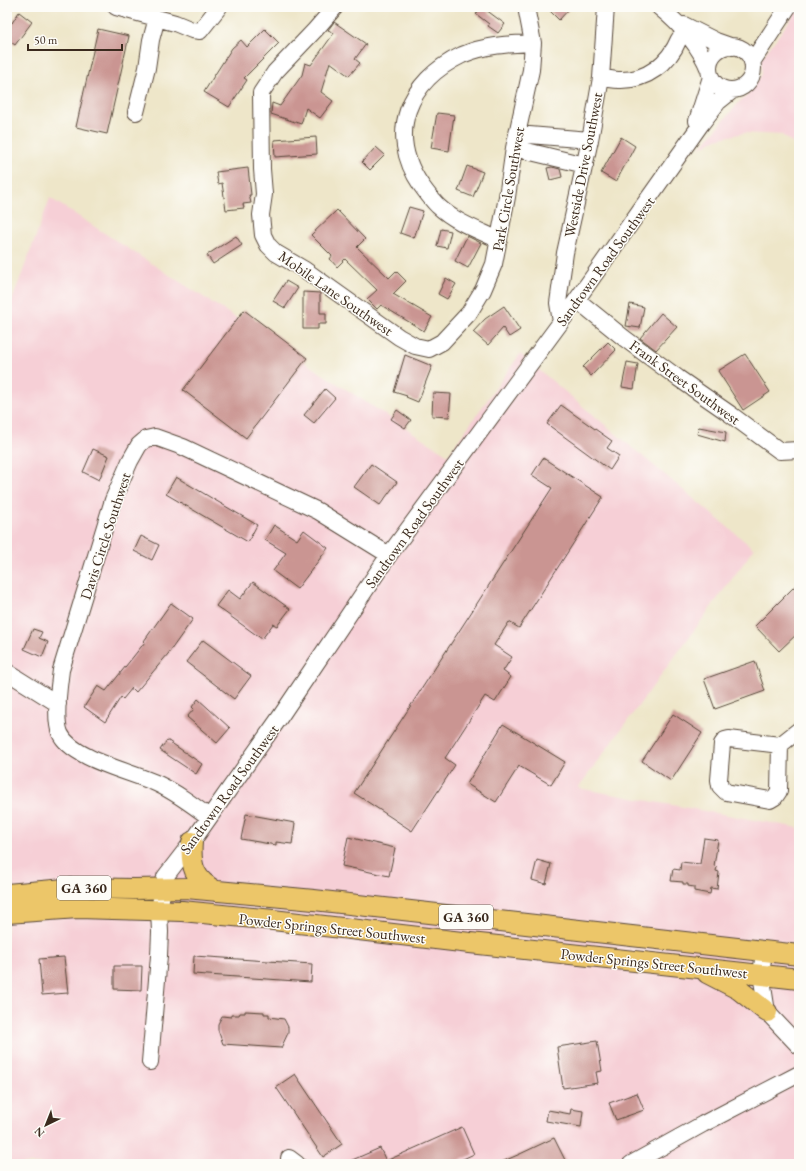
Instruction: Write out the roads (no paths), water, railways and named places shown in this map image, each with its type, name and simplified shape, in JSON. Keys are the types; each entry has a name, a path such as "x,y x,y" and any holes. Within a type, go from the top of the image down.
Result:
{"main road":[{"path":"192,842 191,857 196,873 204,884 216,891"},
{"name":"Powder Springs Street Southwest","path":"7,894 77,888 186,888 314,900 799,955"},
{"name":"Powder Springs Street Southwest","path":"7,913 78,908 159,910 273,920 485,945 799,979"},
{"path":"696,967 738,989 767,1012"}],"street":[{"path":"116,7 176,23 192,30 200,31 219,7"},
{"name":"Mobile Lane Southwest","path":"335,7 275,72 261,93 264,194 261,216 263,235 268,245 276,253 305,270 398,337 415,346 429,349"},
{"name":"Park Circle Southwest","path":"429,349 442,342 452,333 473,307 483,290 494,264 507,197 515,141 530,70 534,43 526,7"},
{"name":"Westside Drive Southwest","path":"561,322 558,303 565,253 590,140 601,78 606,7"},
{"path":"659,7 672,18 696,45 704,56 710,73 720,87 733,90 739,89 750,80 752,73 752,62 746,52 705,36 672,18"},
{"path":"710,73 710,62 719,50 726,47 737,48 756,38 787,7"},
{"path":"752,62 787,7"},
{"path":"136,112 157,18"},
{"path":"601,78 620,80 635,78 652,71 668,59 679,39"},
{"path":"499,240 466,225 438,206 426,192 410,166 405,150 403,134 412,101 425,83 447,65 477,49 493,45 534,43"},
{"name":"Sandtown Road Southwest","path":"687,145 704,102 710,73"},
{"name":"Sandtown Road Southwest","path":"150,1062 159,956 159,910 165,877 210,817 278,720 389,555 577,300 718,102 733,90"},
{"path":"515,141 590,140"},
{"path":"515,141 585,164"},
{"name":"Frank Street Southwest","path":"577,300 624,338 780,451 799,450"},
{"name":"Davis Circle Southwest","path":"210,817 176,794 157,784 91,758 75,750 65,742 60,733 58,719 58,692 61,670 113,500 130,461 139,445 146,439 155,437 183,447 318,511 389,555"},
{"path":"7,672 58,704"},
{"path":"780,745 779,791 775,797 770,800 726,792 720,786 719,780 722,744 725,740 729,739 780,745 799,730"},
{"path":"764,952 761,974 767,1012 799,1046"},
{"path":"631,1164 703,1124 799,1074"}]}
